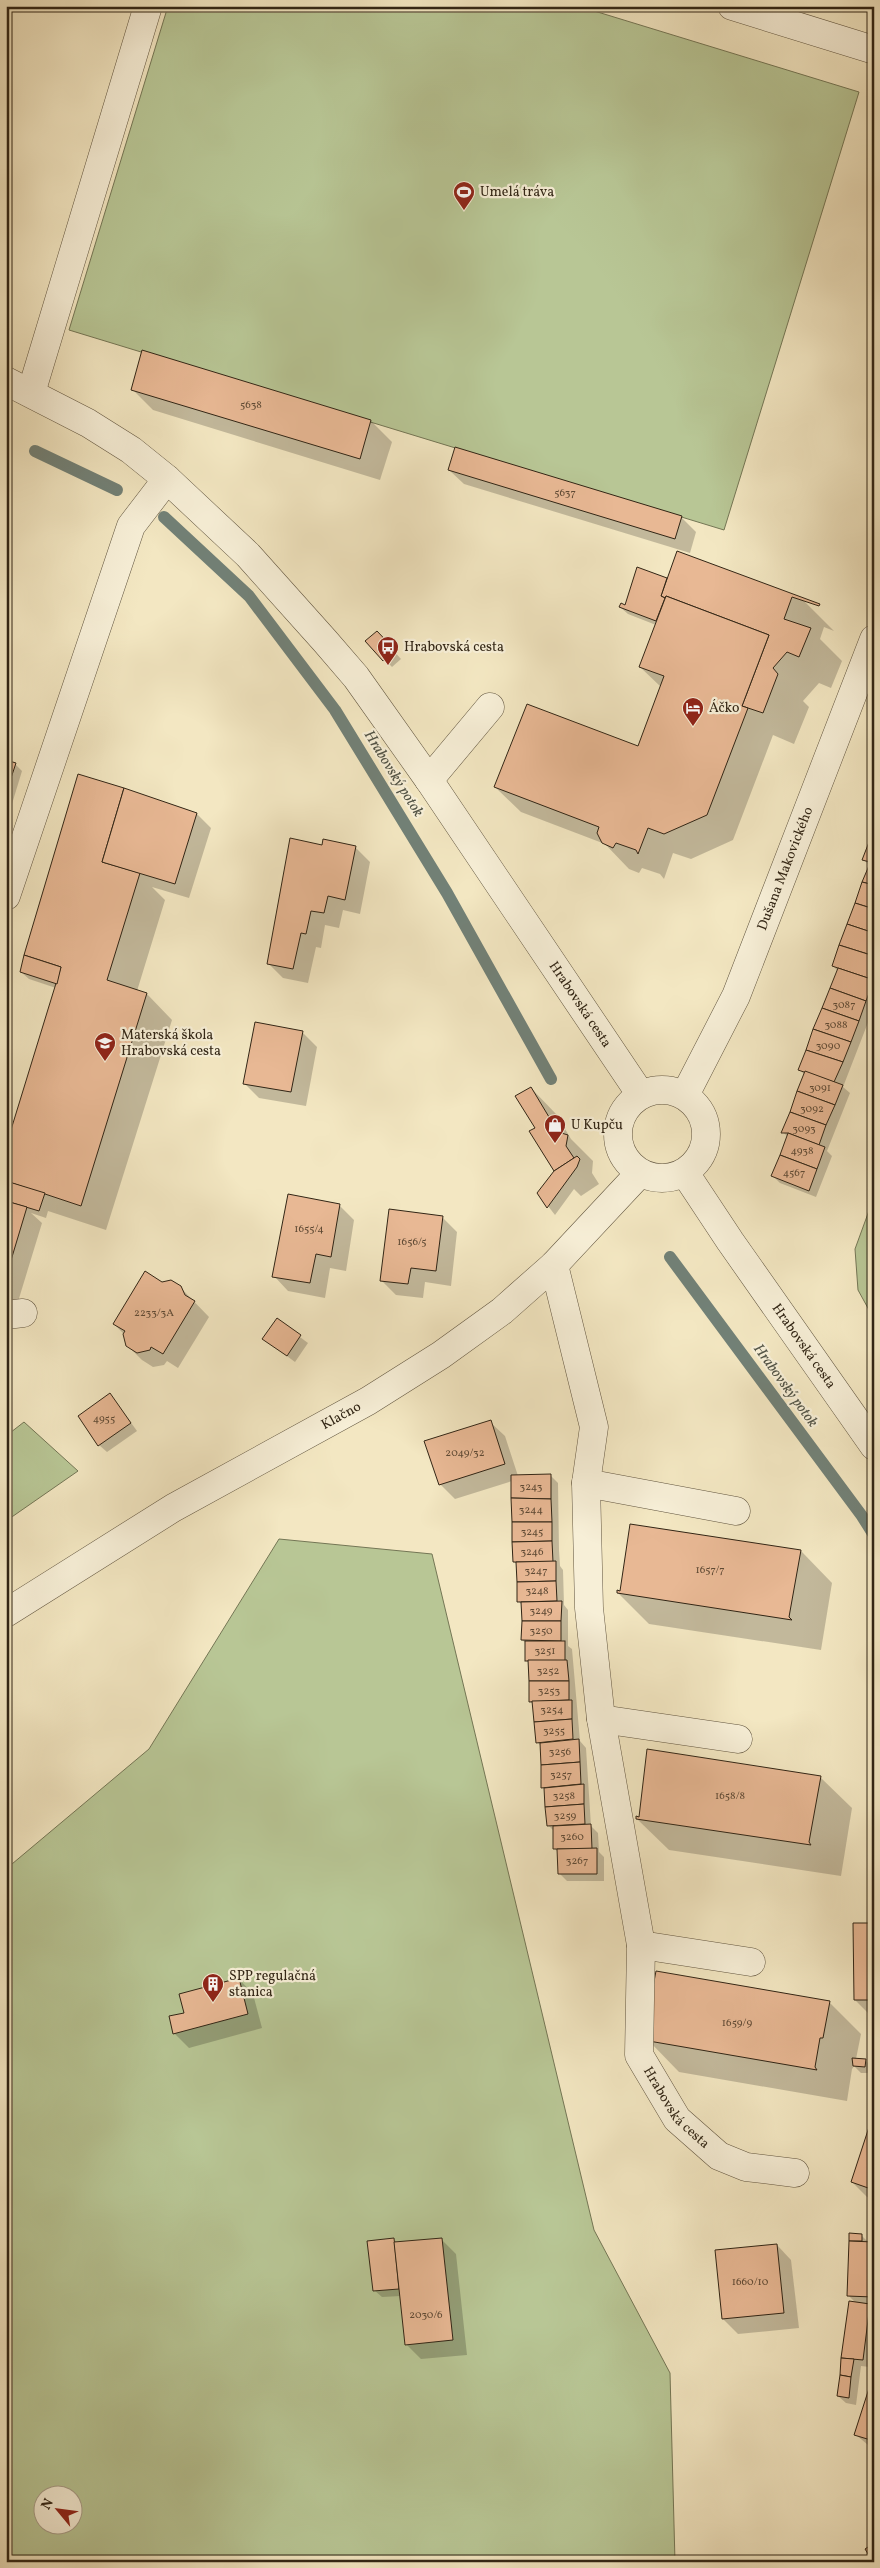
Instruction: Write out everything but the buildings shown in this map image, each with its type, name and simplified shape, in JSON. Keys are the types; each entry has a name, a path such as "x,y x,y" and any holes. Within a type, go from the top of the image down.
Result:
{"street":[{"path":"31,393 148,6"},
{"path":"732,6 874,50"},
{"name":"Hrabovská cesta","path":"6,381 88,422 131,450 167,479 248,556 325,641 356,677 430,780 640,1095"},
{"path":"6,896 131,526 167,479"},
{"name":"Dušana Makovického","path":"685,1095 736,996 874,639"},
{"path":"430,780 490,707"},
{"path":"655,1090 671,1090 685,1095 697,1105 705,1118 707,1134 704,1149 696,1163 685,1172 670,1178 654,1178 640,1172 628,1163 620,1149 618,1133 621,1118 628,1104 640,1095 655,1090"},
{"name":"Klačno","path":"6,1613 173,1508 368,1401 433,1360 502,1311 554,1265 640,1172"},
{"name":"Hrabovská cesta","path":"685,1172 730,1242 874,1446"},
{"name":"Hrabovská cesta","path":"554,1265 594,1427 586,1483 589,1608 601,1719 641,1945 639,2056 676,2119 718,2156 746,2167 795,2173"},
{"path":"586,1483 736,1512"},
{"path":"601,1719 738,1740"},
{"path":"641,1945 751,1962"}],"green space":[{"name":"Umelá tráva","path":"168,6 578,6 859,92 724,530 69,330"},
{"path":"874,1197 874,1319 858,1290 855,1249"},
{"path":"24,1422 78,1471 6,1521 6,1436"},
{"path":"279,1539 432,1554 594,2230 670,2373 675,2562 6,2562 6,1869 149,1749"}],"waterway":[{"name":"Hrabovský potok","path":"35,451 117,490"},
{"name":"Hrabovský potok","path":"164,517 249,596 335,710 447,893 551,1079"},
{"name":"Hrabovský potok","path":"670,1257 862,1516 874,1535"}],"place":[{"name":"Umelá tráva","path":"464,211"},
{"name":"Hrabovská cesta","path":"388,666"},
{"name":"Áčko","path":"693,727"},
{"name":"Materská škola Hrabovská cesta","path":"105,1062"},
{"name":"U Kupču","path":"555,1144"},
{"name":"SPP regulačná stanica","path":"213,2003"}]}
